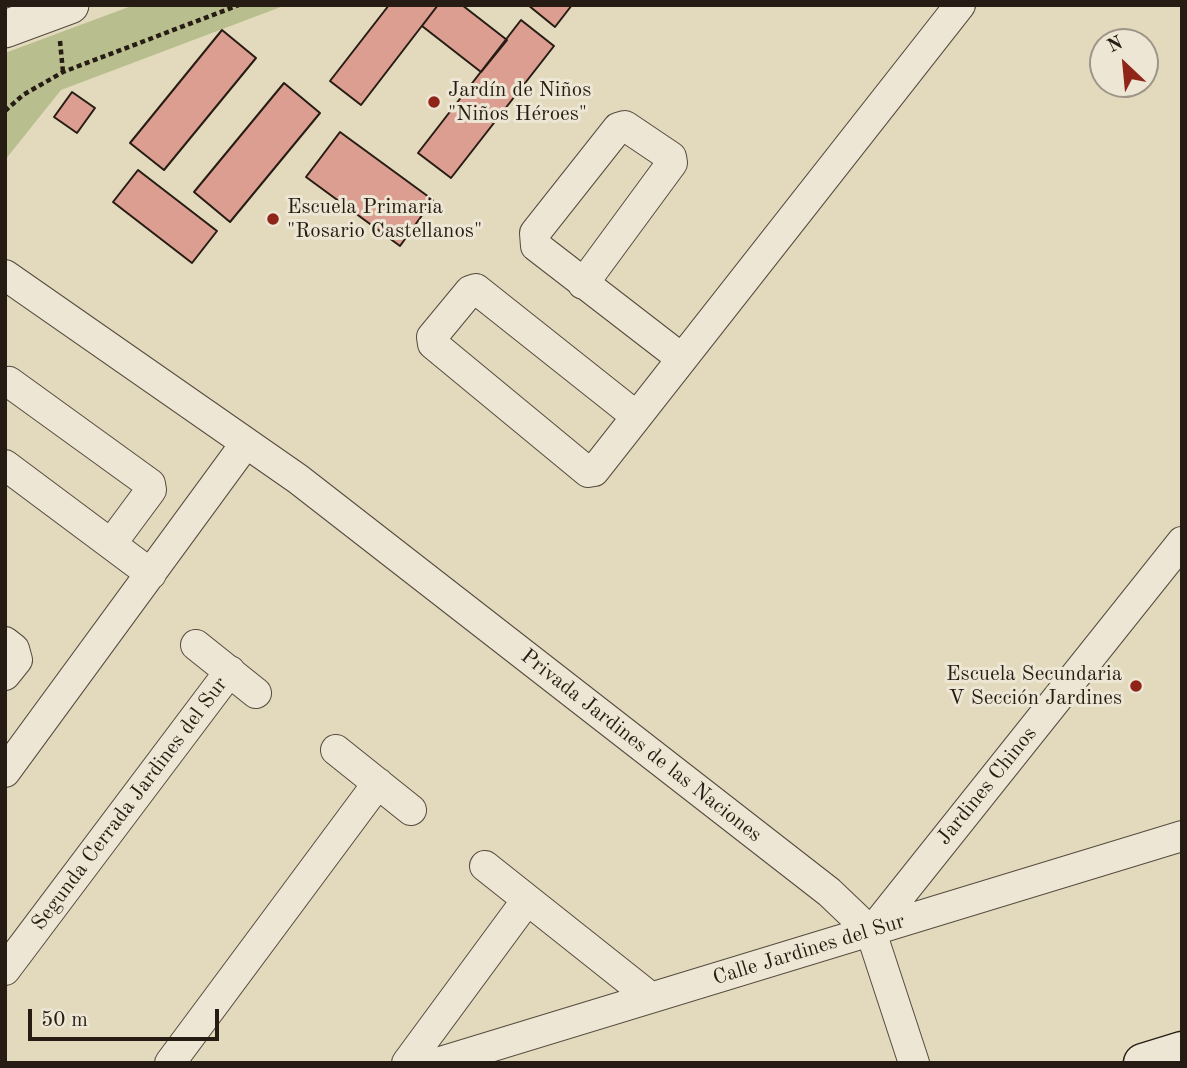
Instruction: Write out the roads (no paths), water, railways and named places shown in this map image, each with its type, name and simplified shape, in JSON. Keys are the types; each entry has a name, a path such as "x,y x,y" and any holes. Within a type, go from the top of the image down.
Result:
{"main road":[{"path":"1143,1063 1182,1051"}],"street":[{"path":"5,29 69,5"},
{"path":"636,416 476,289 470,291 432,337 433,344 588,471 594,471 960,5"},
{"path":"583,284 672,163 670,157 625,127 618,128 535,233 536,246 583,284 681,358"},
{"name":"Privada Jardines de las Naciones","path":"5,275 298,479 829,892 871,932 914,1063"},
{"path":"5,384 9,382 150,484 151,490 111,544"},
{"path":"5,772 16,736 151,573 246,443"},
{"path":"5,465 151,573"},
{"name":"Jardines Chinos","path":"871,932 1182,542"},
{"path":"5,642 15,649 17,660 5,676"},
{"name":"Segunda Cerrada Jardines del Sur","path":"196,645 256,693"},
{"name":"Segunda Cerrada Jardines del Sur","path":"5,970 230,671"},
{"path":"336,750 411,810"},
{"path":"170,1063 378,783"},
{"name":"Calle Jardines del Sur","path":"437,1063 1182,836"},
{"path":"485,866 650,998"},
{"path":"407,1063 527,900"}],"place":[{"name":"Jardín de Niños \"Niños Héroes\"","path":"434,102"},
{"name":"Escuela Primaria \"Rosario Castellanos\"","path":"273,219"},
{"name":"Escuela Secundaria V Sección Jardines","path":"1136,686"}]}
